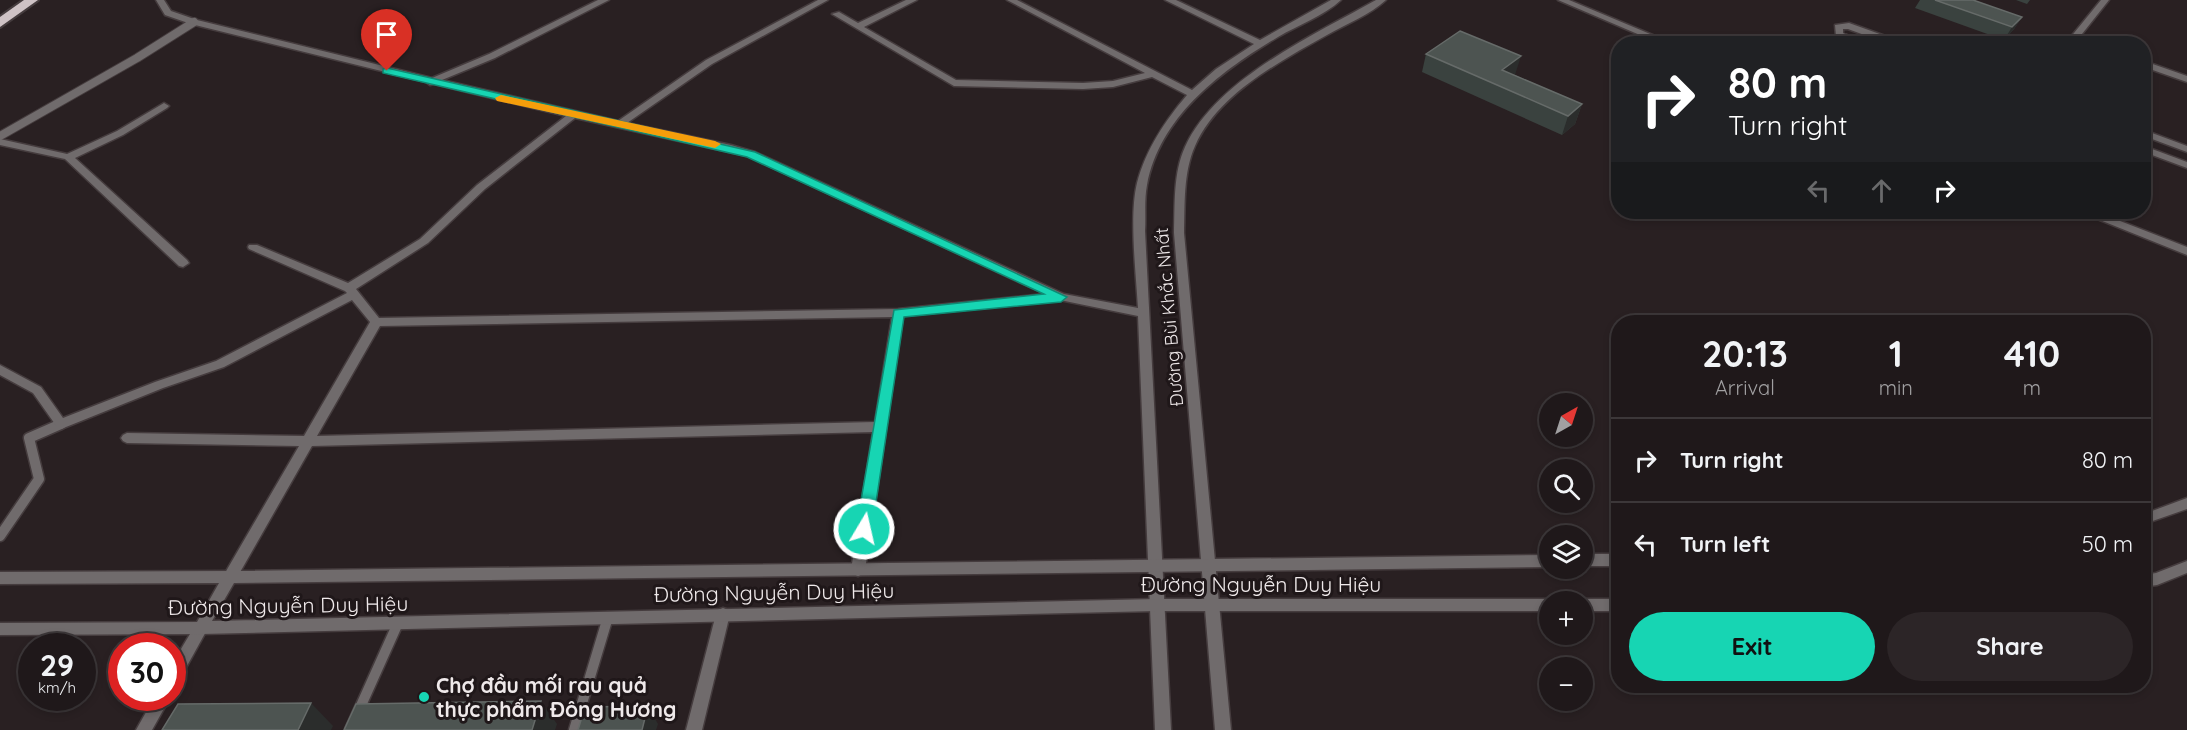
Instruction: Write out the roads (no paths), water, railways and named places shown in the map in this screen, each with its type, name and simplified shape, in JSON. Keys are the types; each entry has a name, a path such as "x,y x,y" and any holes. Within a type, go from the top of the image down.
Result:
{"highway":[{"path":"0,23 32,0"}],"street":[{"path":"160,0 168,13 194,22 573,116 751,154 1061,297 1144,313"},
{"path":"430,82 492,56 605,0"},
{"path":"803,0 812,6"},
{"path":"619,125 709,62 824,0"},
{"path":"858,26 913,0"},
{"path":"1011,0 1192,93"},
{"path":"1169,0 1261,44"},
{"name":"Đường Bùi Khắc Nhất","path":"1163,730 1140,231 1143,183 1159,137 1192,93 1207,80 1261,44 1337,0"},
{"name":"Đường Bùi Khắc Nhất","path":"1223,730 1179,232 1180,184 1190,146 1210,115 1232,92 1382,0"},
{"path":"1562,0 1650,36"},
{"path":"2075,36 2105,0"},
{"path":"836,14 954,83 1083,86 1113,84 1152,74"},
{"path":"1844,36 1839,34 1838,27 1849,26 1877,36"},
{"path":"2151,66 2187,79"},
{"path":"68,157 120,133 164,106"},
{"path":"0,369 37,390 61,424 159,385 220,364 352,291 424,241 481,187 573,116"},
{"path":"2151,136 2187,149"},
{"path":"0,142 68,157 183,263"},
{"path":"2151,152 2187,165"},
{"path":"2107,219 2187,251"},
{"path":"253,247 352,291 376,322"},
{"path":"376,322 898,313 1061,297"},
{"path":"858,570 898,313"},
{"path":"186,654 376,322"},
{"path":"127,438 308,441 880,427"},
{"path":"2151,516 2187,502"},
{"path":"1593,560 1611,560"},
{"name":"Đường Nguyễn Duy Hiệu","path":"0,578 1209,567 1539,561"},
{"path":"2151,580 2187,567"},
{"name":"Đường Nguyễn Duy Hiệu","path":"0,629 201,628 1156,605 1539,605"},
{"path":"1593,605 1611,605"},
{"path":"694,730 723,614"},
{"path":"144,730 155,711"}],"lane":[{"path":"0,136 127,64 194,22"},
{"path":"0,536 39,479 29,438 61,424"},
{"path":"574,730 608,617"},
{"path":"350,730 398,623"}],"place":[{"name":"Chợ đầu mối rau quả thực phẩm Đông Hương","path":"424,697"}]}
